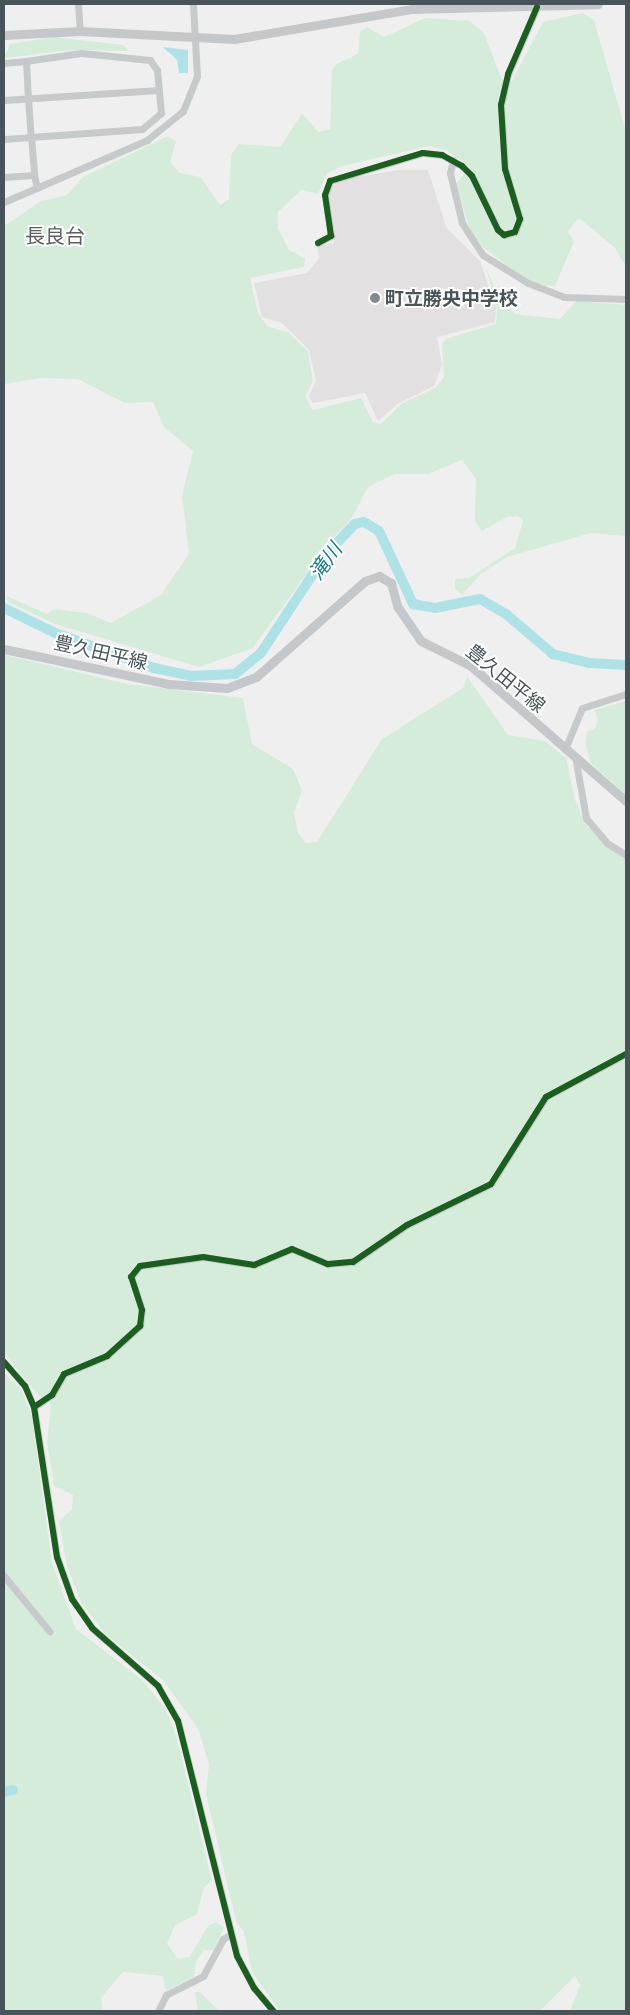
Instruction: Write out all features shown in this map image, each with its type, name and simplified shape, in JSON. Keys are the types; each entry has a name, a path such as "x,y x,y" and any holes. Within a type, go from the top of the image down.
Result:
{"main road":[{"path":"4,35 80,31 196,40 234,39 412,9 598,4"},
{"name":"豊久田平線","path":"4,649 169,684 227,688 256,677 365,581 379,576 391,583 397,606 421,641 471,666 626,801"}],"street":[{"path":"78,4 80,31"},
{"path":"4,202 147,140 174,121 194,87 196,40 192,4"},
{"path":"318,243 330,239 324,195 336,177 423,153 452,160 472,176 498,230 504,235 515,232 520,219 505,169 501,105 508,74 531,6"},
{"path":"4,62 26,61 81,53 150,60 157,70 161,113 142,129 4,139"},
{"path":"26,61 34,175 37,188"},
{"path":"4,100 159,90"},
{"path":"452,160 450,173 462,223 483,255 528,283 564,297 626,300"},
{"path":"4,177 34,175"},
{"path":"565,749 582,708 626,694"},
{"path":"574,756 586,818 608,843 626,855"},
{"path":"34,1407 52,1395 64,1374 107,1356 140,1326 142,1310 131,1277 140,1266 203,1257 254,1266 292,1249 328,1264 354,1262 407,1226 491,1184 546,1097 626,1054"},
{"path":"4,1362 25,1386 34,1407 64,1578 92,1628 158,1686 178,1721 231,1934 244,1972 273,2011"},
{"path":"4,1576 50,1632"},
{"path":"158,2011 166,1995 202,1976 223,1939 231,1934"}],"shaded area":[{"name":"町立勝央中学校","path":"398,170 428,170 446,227 480,261 496,308 495,322 437,337 442,365 434,386 399,403 378,421 365,393 313,403 309,396 316,381 309,350 282,323 262,317 254,283 307,273 319,258 317,246 334,243 328,203 329,188 335,181"}],"green space":[{"path":"583,13 594,20 626,132 626,267 615,248 579,218 568,231 574,242 555,286 539,285 518,274 483,247 469,227 456,184 470,167 446,150 429,146 342,166 327,173 318,194 301,190 278,212 278,228 289,250 305,258 304,267 250,278 258,313 267,326 288,332 308,351 313,382 305,396 313,410 361,398 373,422 381,424 401,404 435,388 444,377 442,343 448,338 496,324 497,308 486,268 499,297 515,314 560,319 576,301 626,305 626,536 591,533 507,557 481,574 462,595 455,589 455,579 469,578 515,548 523,521 518,516 507,517 482,531 475,522 476,479 462,460 428,474 395,474 368,487 351,519 330,541 253,648 199,667 55,624 8,602 7,596 47,614 54,609 87,613 111,623 161,595 189,554 182,495 193,451 164,427 153,402 125,403 78,379 41,378 4,384 4,226 41,201 67,195 83,177 168,136 176,142 170,162 180,173 201,177 220,205 229,199 231,155 239,144 280,147 302,113 318,132 330,129 332,71 336,64 358,54 360,32 367,27 384,37 425,18 470,21 484,33 502,80 512,81 543,22"},
{"path":"55,37 123,45 129,51 71,50 4,58 10,44"},
{"path":"4,655 128,684 243,698 252,744 293,769 302,790 294,813 298,833 306,843 317,842 382,739 463,688 467,676 508,735 545,741 566,758 575,800 586,825 626,859 626,2011 570,2011 580,1985 575,1976 540,2011 280,2011 252,1972 244,1932 236,1921 206,1794 209,1764 198,1729 163,1680 106,1635 81,1602 67,1566 59,1521 72,1509 73,1495 54,1486 47,1442 51,1403 39,1396 4,1353"},
{"path":"626,701 626,795 591,763 585,743 587,731 594,730 598,720 594,710"},
{"path":"4,1373 21,1389 32,1416 52,1563 76,1629 141,1679 165,1708 176,1735 212,1881 204,1887 197,1914 175,1925 167,1944 178,1959 189,1957 208,1926 216,1922 224,1927 214,1950 204,1950 196,1962 194,1977 166,1991 163,1976 123,1972 101,1998 103,2011 4,2011"},
{"path":"195,1992 200,1992 219,2011 198,2011"}],"water":[{"path":"163,47 188,50 188,73 179,73 177,60"}],"waterway":[{"name":"滝川","path":"4,608 55,633 154,668 191,676 235,674 261,653 326,554 355,524 364,522 379,531 413,604 435,608 480,599 506,614 553,654 589,663 626,665"},
{"path":"4,1792 13,1790"}],"cycle path":[{"path":"318,243 331,236 325,195 330,181 423,153 442,155 462,166 472,176 498,230 504,235 515,232 520,219 505,169 501,105 508,74 537,7"},
{"path":"34,1407 52,1395 64,1374 107,1356 140,1326 142,1310 131,1277 140,1266 203,1257 254,1265 292,1249 328,1264 353,1262 407,1225 491,1184 546,1097 626,1054"},
{"path":"4,1362 25,1386 34,1407 57,1557 72,1599 92,1628 158,1686 178,1721 237,1956 254,1988 273,2011"}],"place":[{"name":"町立勝央中学校","path":"375,298"}],"district":[{"name":"長良台","path":"55,235"}]}
